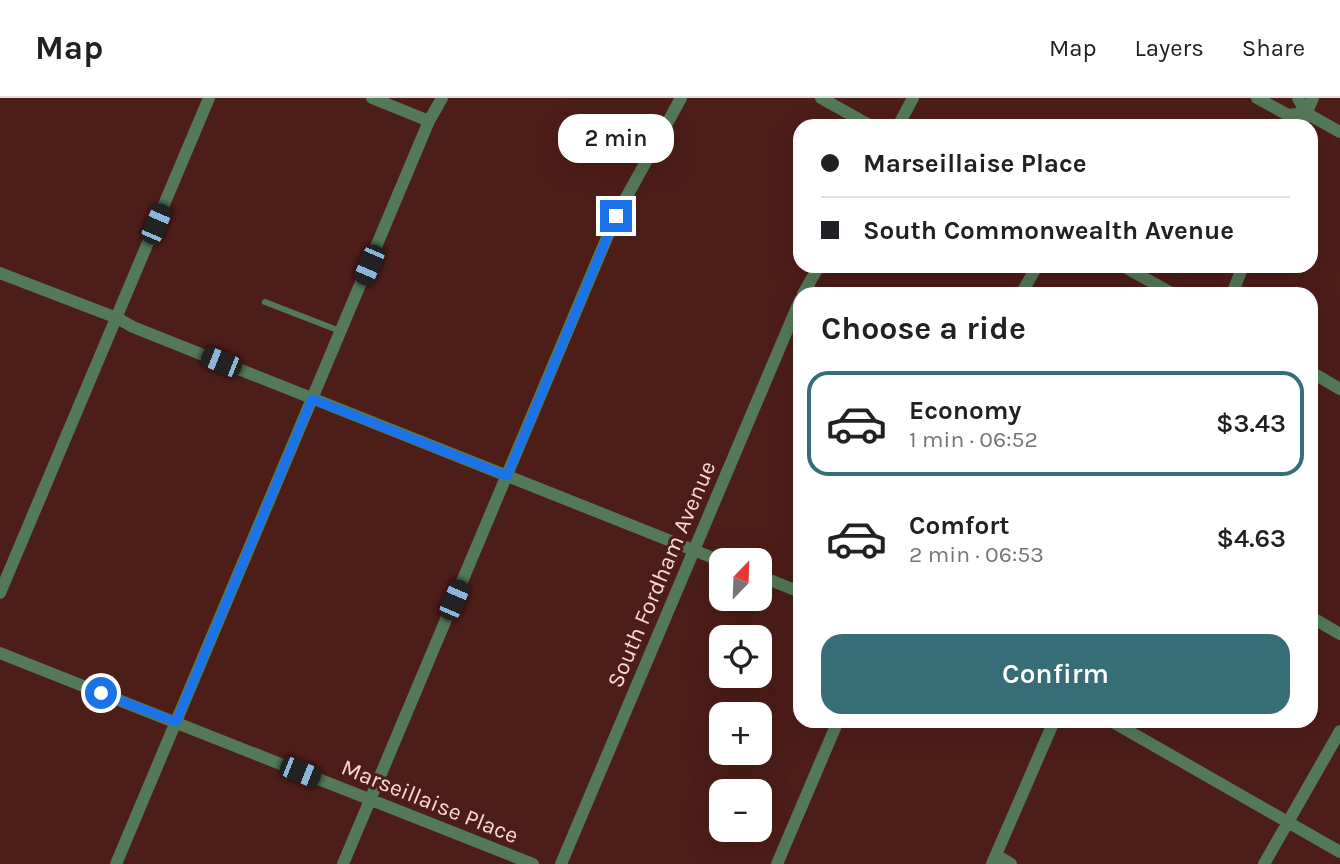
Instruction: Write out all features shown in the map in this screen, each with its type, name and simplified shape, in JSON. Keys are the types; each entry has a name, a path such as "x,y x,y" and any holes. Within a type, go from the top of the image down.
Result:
{"street":[{"path":"0,593 209,98"},
{"path":"372,98 429,121"},
{"path":"117,864 429,121 442,98"},
{"path":"343,864 616,216 681,98"},
{"path":"821,98 859,119"},
{"path":"902,119 913,98"},
{"path":"1257,98 1288,116 1300,119"},
{"path":"1298,98 1304,119"},
{"path":"1304,119 1313,98"},
{"path":"1318,125 1340,132"},
{"path":"0,272 709,556"},
{"path":"1136,273 1160,287"},
{"name":"South Fordham Avenue","path":"561,864 793,317"},
{"path":"1318,376 1340,389"},
{"path":"772,581 793,589"},
{"path":"1318,621 1340,634"},
{"name":"Marseillaise Place","path":"0,653 533,864"},
{"path":"777,864 835,728"},
{"path":"1011,864 994,860 1051,728"},
{"path":"1123,728 1340,852"},
{"path":"1264,864 1340,731"}],"lane":[{"path":"265,302 340,331"}],"route":[{"path":"101,693 176,722 312,399 507,476 616,216"}]}
